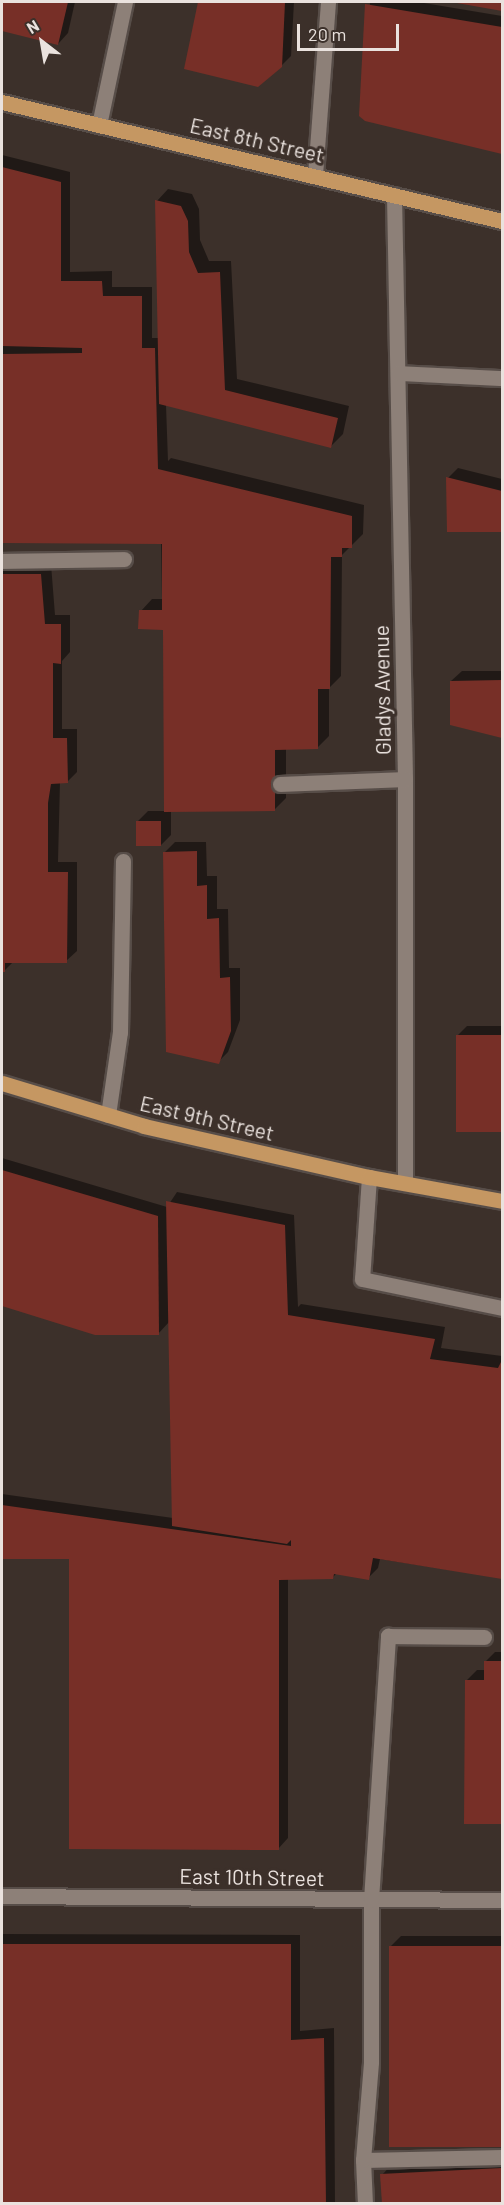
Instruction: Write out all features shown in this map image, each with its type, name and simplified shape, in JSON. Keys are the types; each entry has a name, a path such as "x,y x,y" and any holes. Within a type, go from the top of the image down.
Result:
{"main road":[{"name":"East 8th Street","path":"2,102 502,221"},
{"name":"East 9th Street","path":"2,1083 108,1115 369,1177 502,1201"}],"street":[{"path":"99,125 125,2"},
{"path":"315,175 328,2"},
{"name":"Gladys Avenue","path":"394,195 405,779 405,1183"},
{"path":"398,373 502,378"},
{"path":"2,561 124,559"},
{"path":"280,784 405,779"},
{"path":"108,1115 120,1032 123,861"},
{"path":"369,1177 362,1279 502,1308"},
{"path":"366,2204 363,2160 371,2062 371,1900 388,1636 484,1636"},
{"name":"East 10th Street","path":"2,1896 502,1900"},
{"path":"363,2160 502,2157"}],"building":[{"path":"2,2 68,2 58,45 2,31"},
{"path":"198,2 285,2 282,67 258,87 184,69"},
{"path":"457,2 502,2 502,11 457,3"},
{"path":"365,4 502,27 502,154 365,121 359,116"},
{"path":"2,167 61,182 61,281 102,281 103,296 142,296 142,348 155,348 158,469 352,516 352,548 342,548 342,557 331,557 330,689 318,689 318,749 275,750 275,811 164,812 163,630 138,629 139,610 162,610 162,544 2,543 2,354 82,353 82,348 2,346"},
{"path":"155,200 181,206 188,221 189,252 198,273 220,272 225,390 338,418 331,448 159,404"},
{"path":"446,477 502,491 502,532 447,532"},
{"path":"2,574 41,574 45,624 61,624 61,664 53,663 53,738 67,738 68,783 51,784 48,803 48,872 68,872 67,963 5,963 5,972 2,972"},
{"path":"502,680 502,738 450,725 450,681"},
{"path":"136,821 161,821 161,846 136,846"},
{"path":"197,851 197,886 207,885 207,919 219,918 220,978 230,977 231,1031 219,1064 166,1052 163,852"},
{"path":"456,1035 502,1035 502,1132 456,1132"},
{"path":"2,1170 158,1216 159,1335 95,1335 2,1306"},
{"path":"166,1201 285,1225 288,1315 435,1339 430,1359 498,1368 502,1360 502,1579 373,1558 369,1580 334,1574 333,1579 279,1580 279,1850 69,1849 69,1559 2,1559 2,1505 291,1546 291,1540 287,1544 172,1526"},
{"path":"484,1661 502,1661 502,1824 464,1824 465,1680 484,1680"},
{"path":"2,1944 291,1944 291,2040 324,2038 326,2204 2,2204"},
{"path":"389,1946 502,1946 502,2147 389,2147"},
{"path":"502,2168 502,2204 382,2204 380,2174"}]}
